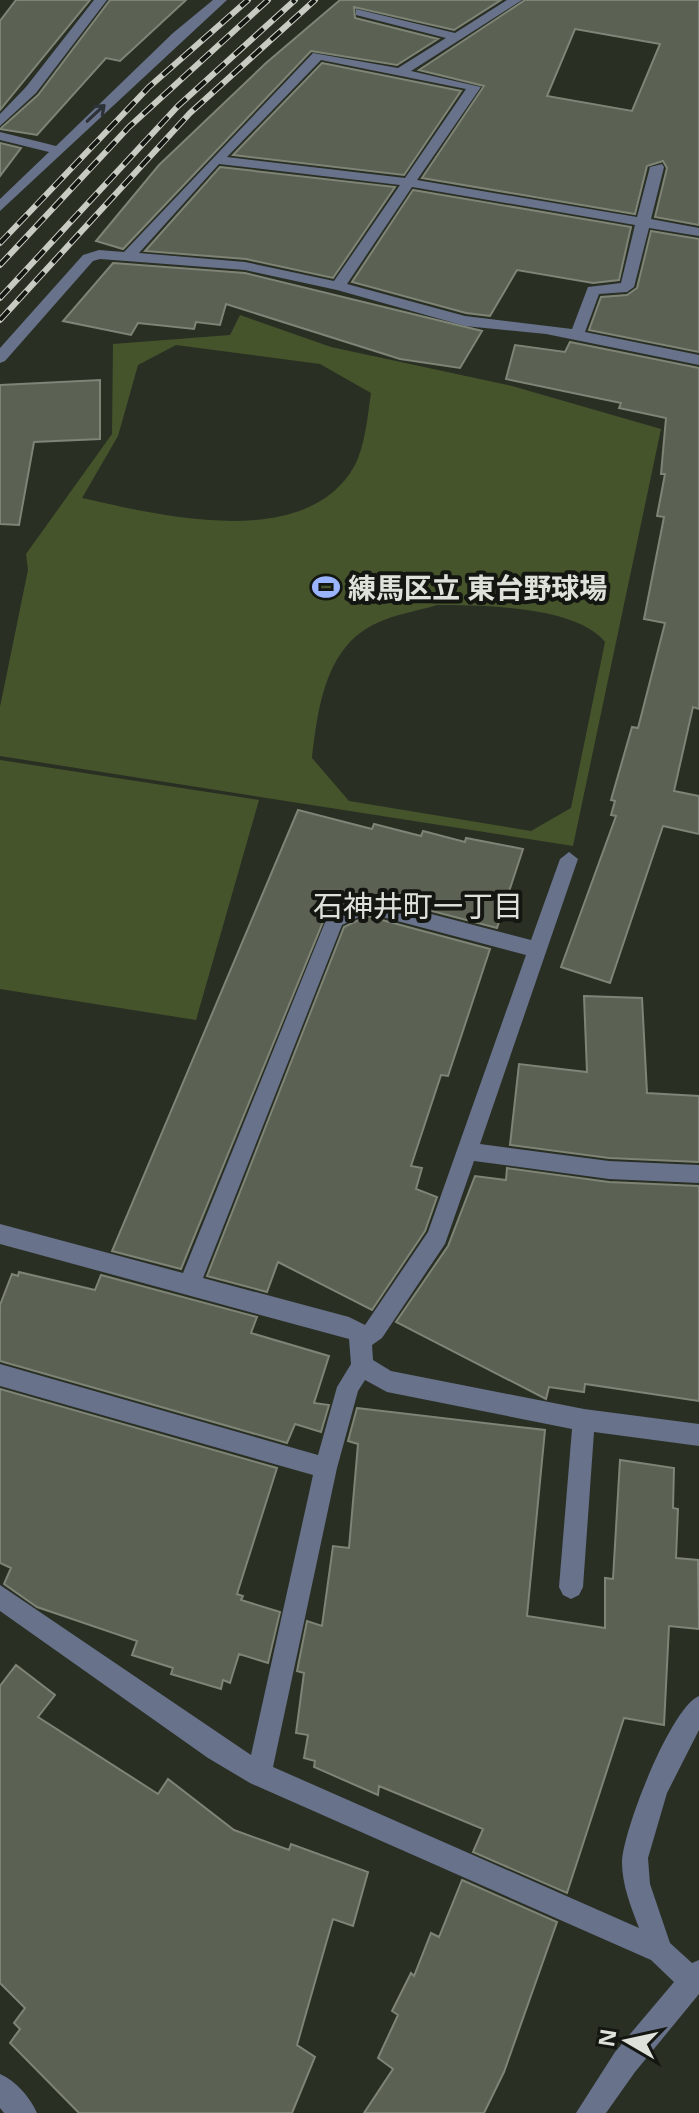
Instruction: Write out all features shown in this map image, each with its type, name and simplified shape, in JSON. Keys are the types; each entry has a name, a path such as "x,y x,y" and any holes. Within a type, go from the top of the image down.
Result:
{"street":[{"path":"0,122 31,90 101,0"},
{"path":"0,207 57,150 221,0"},
{"path":"400,72 516,0"},
{"path":"360,12 457,37"},
{"path":"130,254 318,56 470,85 474,91 338,286"},
{"path":"0,136 57,150"},
{"path":"216,160 287,165 408,183 699,232"},
{"path":"577,335 593,290 627,287 657,167"},
{"path":"0,358 88,258 99,254 130,254 245,266 338,286 465,321 577,335 699,360"},
{"path":"361,1339 374,1331 437,1237 569,859"},
{"path":"190,1283 335,920 366,905 537,950"},
{"path":"466,1151 609,1170 699,1174"},
{"path":"0,1234 349,1327 361,1339 362,1366 348,1387 326,1468 259,1774"},
{"path":"362,1366 387,1381 584,1420 699,1435"},
{"path":"0,1375 326,1468"},
{"path":"571,1587 584,1420"},
{"path":"0,1597 217,1749 259,1774 660,1951 695,1977 625,2062 590,2113"},
{"path":"660,1951 634,1872 644,1817 688,1723 699,1708"},
{"path":"0,2088 23,2113"}],"green space":[{"name":"練馬区立 東台野球場","path":"240,315 331,347 512,386 661,429 573,846 0,756 0,707 28,570 26,554 112,434 113,344 230,335","holes":["176,345 320,364 371,393 364,439 355,465 333,492 303,510 268,519 229,521 189,518 82,498 118,436 138,365","437,605 502,607 551,614 592,630 605,642 571,808 531,831 349,801 312,758 321,700 335,663 346,647 360,633 377,623"]},
{"path":"0,760 259,800 196,1020 0,989"}],"building":[{"path":"16,0 90,0 0,110 0,21"},
{"path":"110,0 186,0 120,61 106,58 37,135 0,129 38,95"},
{"path":"340,0 501,0 454,30 354,7 355,18 438,39 397,65 311,51 123,249 96,241 159,165 266,63"},
{"path":"525,0 699,0 699,225 655,217 667,168 663,161 647,166 635,214 422,178 484,86 419,70","holes":["575,29 660,44 632,111 547,96"]},
{"path":"322,63 461,91 404,175 233,155"},
{"path":"0,143 21,148 0,176"},
{"path":"220,167 395,187 333,278 246,259 145,251"},
{"path":"413,190 631,227 619,280 593,283 517,270 490,316 466,313 352,282"},
{"path":"651,231 699,239 699,352 589,330 601,297 627,295 637,288"},
{"path":"113,263 245,273 482,331 460,368 400,359 226,304 220,325 196,322 194,329 138,323 131,335 63,321"},
{"path":"570,342 699,368 699,709 693,707 674,791 699,796 699,834 663,826 610,983 561,967 616,816 611,815 615,801 611,800 632,727 638,728 665,623 644,619 664,517 657,516 665,474 661,474 666,418 619,408 621,403 506,379 515,345 565,352"},
{"path":"100,380 100,439 34,442 19,525 0,524 0,385"},
{"path":"298,810 372,829 374,824 421,836 423,831 465,842 466,838 523,849 497,928 367,894 327,912 181,1269 112,1251"},
{"path":"367,916 490,949 448,1076 441,1075 411,1166 422,1168 416,1189 437,1197 425,1231 372,1310 278,1262 267,1292 207,1276 344,927"},
{"path":"584,996 642,998 647,1093 699,1096 699,1162 609,1158 510,1145 519,1064 587,1072"},
{"path":"507,1168 609,1182 699,1186 699,1401 585,1384 584,1392 549,1387 546,1399 396,1322 448,1246 475,1176 506,1180"},
{"path":"19,1272 95,1290 101,1275 257,1317 251,1333 329,1356 314,1403 329,1405 321,1432 295,1424 287,1443 0,1361 0,1305 12,1274 18,1276"},
{"path":"0,1389 277,1468 237,1594 243,1596 241,1600 280,1612 268,1663 239,1654 230,1683 223,1680 221,1689 171,1674 173,1668 132,1655 137,1641 37,1607 4,1584 11,1568 0,1563"},
{"path":"357,1408 545,1430 527,1616 605,1628 605,1578 613,1579 620,1460 674,1468 673,1508 678,1509 676,1558 698,1560 699,1629 669,1626 664,1725 624,1718 567,1893 473,1852 483,1829 379,1786 378,1795 314,1767 315,1761 304,1758 308,1735 296,1733 304,1673 297,1671 307,1621 322,1626 333,1546 349,1548 358,1444 348,1441"},
{"path":"16,1665 55,1695 38,1717 158,1794 168,1779 234,1830 289,1850 291,1844 368,1872 353,1926 333,1919 297,2045 315,2057 292,2113 79,2113 10,2043 20,2029 14,2023 25,2008 0,1983 0,1686"},
{"path":"462,1880 557,1922 504,2072 484,2113 364,2113 393,2069 378,2058 398,2015 392,2011 411,1973 414,1976 431,1933 439,1937"}],"railway":[{"path":"0,243 149,87 248,0"},
{"path":"0,265 129,127 268,0"},
{"path":"0,298 178,106 295,0"},
{"path":"0,320 190,113 315,0"}],"place":[{"name":"練馬区立 東台野球場","path":"326,587"}],"district":[{"name":"石神井町一丁目","path":"418,905"}]}
